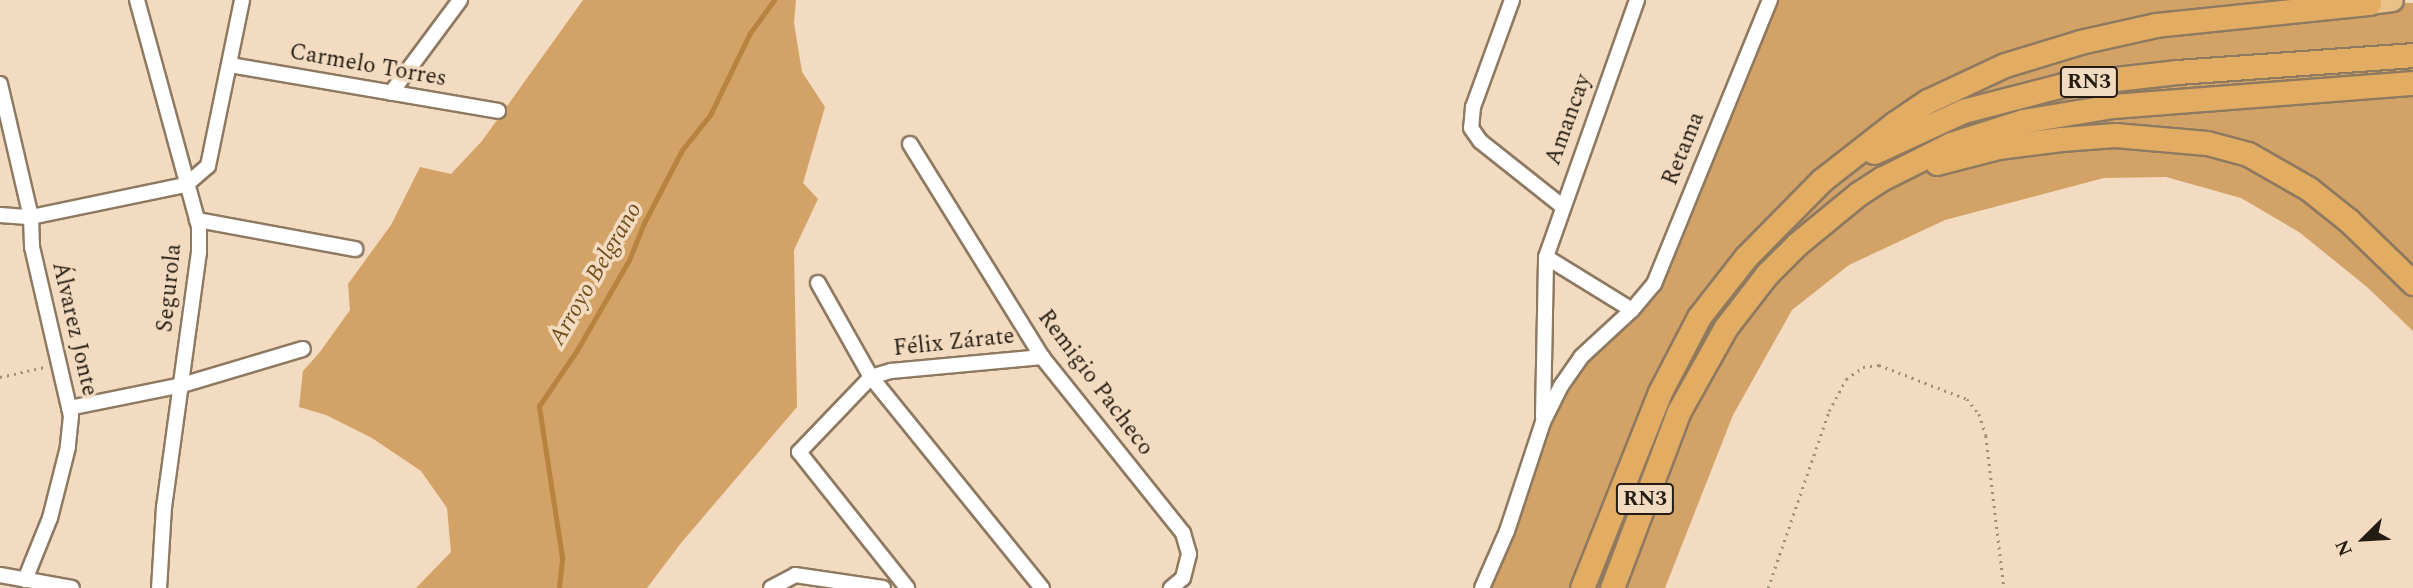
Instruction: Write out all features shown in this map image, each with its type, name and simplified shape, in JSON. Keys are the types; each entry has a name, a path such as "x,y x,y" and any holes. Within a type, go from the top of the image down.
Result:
{"highway":[{"path":"1795,208 1850,156 1895,122 1928,101 2004,65 2067,45 2156,25 2358,2"},
{"name":"RN3","path":"1582,588 1646,425 1681,347 1727,280 1795,208 1854,164 1891,143 1963,111 2012,96 2063,85 2164,73 2413,55"},
{"name":"RN3","path":"1612,588 1679,411 1726,327 1767,274 1797,244 1883,178 1951,144 2023,121 2113,106 2413,83"},
{"path":"1883,178 1998,147 2061,139 2115,135 2207,143 2248,154 2309,189 2348,219 2413,283"}],"main road":[{"path":"2358,2 2392,0"}],"street":[{"name":"Segurola","path":"137,0 197,220 199,251 164,508 159,588"},
{"path":"0,215 31,217 186,185 208,166 242,0"},
{"path":"391,93 460,0"},
{"path":"1512,0 1473,107 1471,128 1480,141 1562,206"},
{"name":"Amancay","path":"1543,422 1546,257 1637,0"},
{"name":"Retama","path":"1543,422 1561,386 1581,357 1632,310 1654,284 1770,0"},
{"name":"Carmelo Torres","path":"230,65 498,111"},
{"name":"Álvarez Jonte","path":"0,85 31,217 33,247 69,408 65,459 50,518 25,580"},
{"name":"Remigio Pacheco","path":"910,144 1042,357 1182,533 1189,554 1183,578 1171,588"},
{"path":"197,220 355,249"},
{"path":"1546,257 1632,310"},
{"path":"818,283 871,377 1042,588"},
{"path":"69,408 182,385 303,349"},
{"name":"Félix Zárate","path":"871,377 891,372 1042,357"},
{"path":"871,377 799,452 907,588"},
{"path":"1482,588 1507,531 1543,422"},
{"path":"0,575 72,588"},
{"path":"771,588 795,575 883,588"}],"path":[{"path":"0,377 59,364"},
{"path":"1769,588 1829,411 1846,379 1863,367 1879,365 1967,399 1979,414 1986,436 2004,588"}],"shaded area":[{"path":"583,0 796,0 794,23 802,72 825,107 803,183 818,199 794,250 797,407 681,543 647,588 416,588 451,552 447,508 421,471 372,438 326,415 299,407 303,371 350,310 348,284 391,225 420,167 451,174 482,141"},
{"path":"1770,0 2348,0 2413,3 2413,331 2367,287 2299,232 2241,198 2166,177 2104,178 1945,220 1849,265 1792,310 1733,415 1665,588 1482,588 1561,386 1645,296"}],"waterway":[{"name":"Arroyo Belgrano","path":"559,588 562,557 539,406 577,350 629,260 644,223 682,150 710,115 750,33 774,0"}]}
